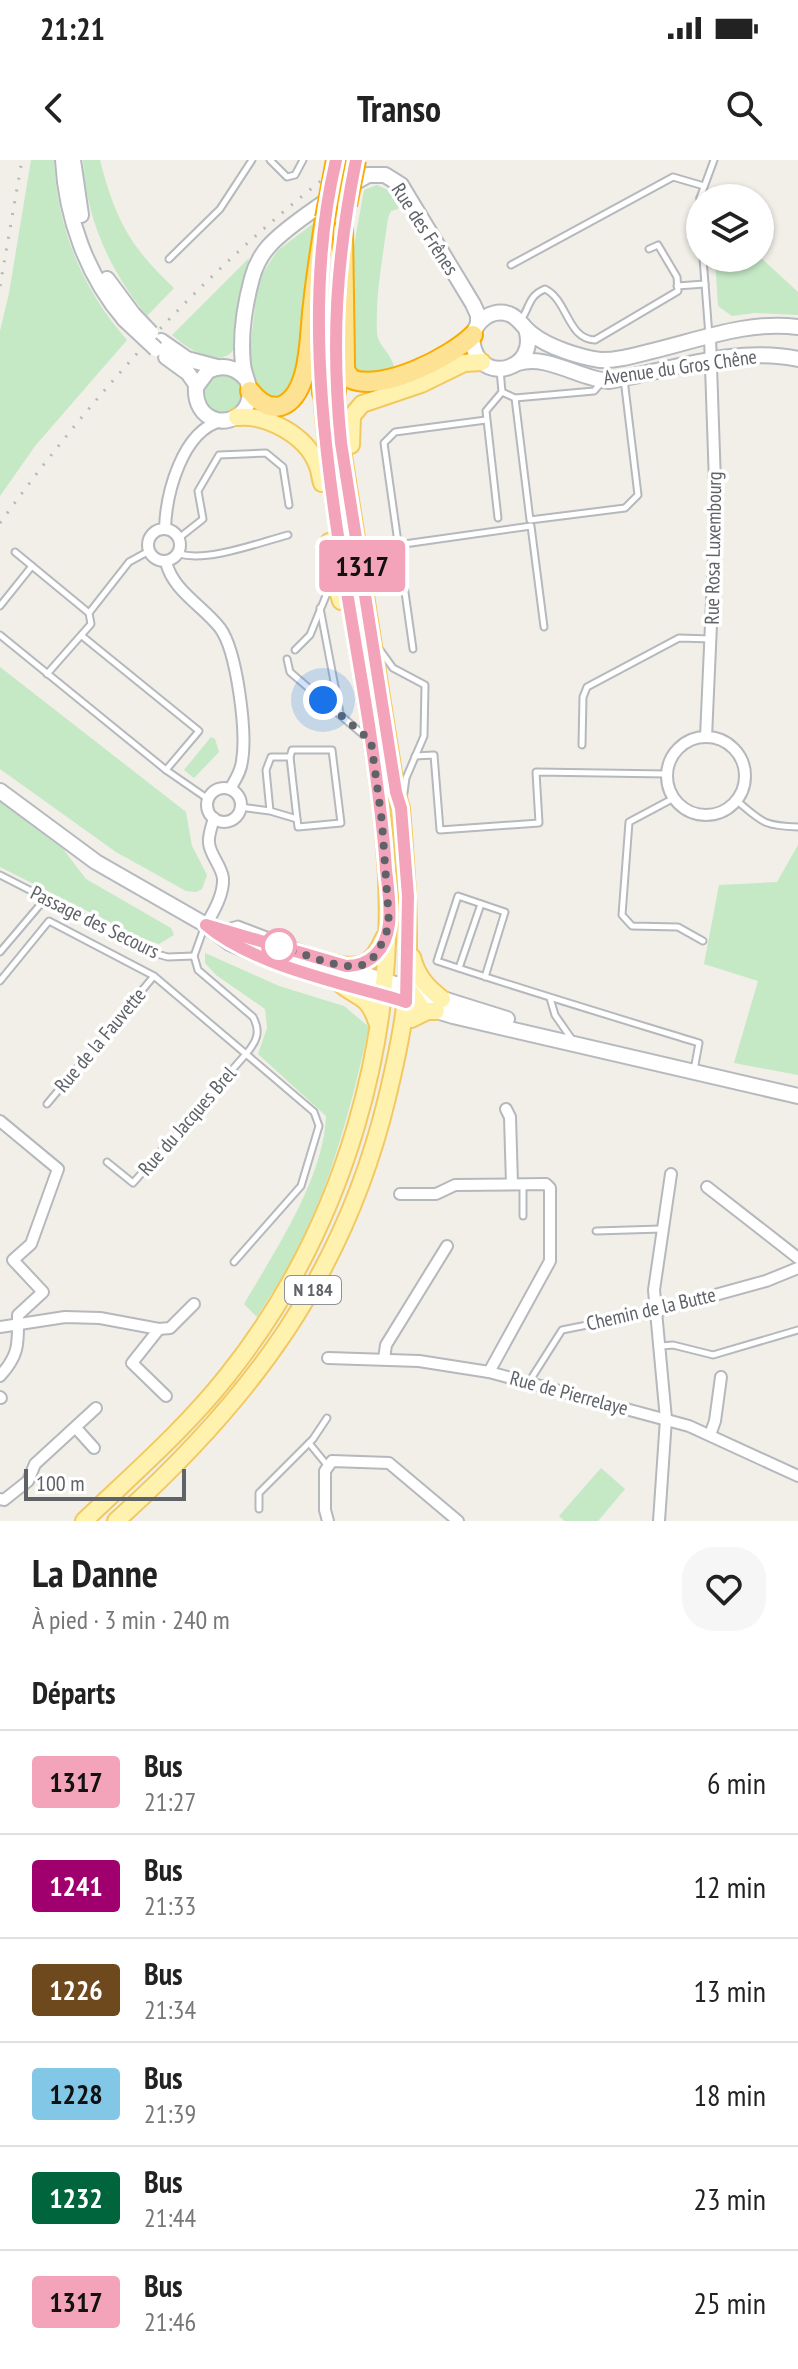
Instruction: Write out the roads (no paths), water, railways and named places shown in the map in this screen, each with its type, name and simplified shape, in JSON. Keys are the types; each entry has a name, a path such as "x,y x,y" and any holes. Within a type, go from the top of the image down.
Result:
{"highway":[{"name":"N 184","path":"329,392 321,315 325,218 336,160"},
{"name":"N 184","path":"329,392 343,230 356,160"},
{"path":"248,385 259,401 275,407 288,403 299,390 306,363 325,218"},
{"path":"343,230 345,370 351,379 367,382 408,374 456,348 476,329"}],"main road":[{"path":"345,462 351,447 352,416 362,404 421,384 464,363 482,362"},
{"name":"N 184","path":"116,1521 171,1472 242,1392 308,1298 359,1195 380,1128 409,997 408,896 401,808 345,462 329,392"},
{"name":"N 184","path":"329,392 332,490 371,741 384,844 389,926 409,997"},
{"path":"229,419 250,416 269,421 308,449 317,463 356,696 366,706"},
{"name":"N 184","path":"389,926 394,934 397,965 409,997"},
{"path":"329,963 359,966 368,963 378,952 389,926"},
{"path":"390,1085 386,1057 393,1022 422,981 408,940"},
{"path":"337,981 367,1000 377,1023"},
{"name":"N 184","path":"84,1521 191,1418 227,1376 286,1294 335,1190 367,1081 377,1023 409,997"},
{"path":"402,1028 418,1014 409,997"}],"street":[{"path":"63,160 69,205 79,241 99,282 197,386"},
{"path":"73,160 78,202 94,252 129,317"},
{"name":"Rue des Frênes","path":"248,385 243,341 252,278 263,254 281,235 368,175 385,175 398,181 476,311 476,329"},
{"name":"Rue des Frênes","path":"463,287 504,313"},
{"path":"504,313 523,325 529,339 527,350 518,363 500,369 482,362 474,349 476,329 490,315 504,313"},
{"name":"Avenue du Gros Chêne","path":"523,325 541,340 585,357 607,360 758,327 798,327"},
{"name":"Rue Rosa Luxembourg","path":"706,737 716,512 710,337"},
{"path":"200,433 201,409 196,397 197,386 205,373 233,359 243,341"},
{"path":"158,345 187,359 236,370 248,385 246,408 229,419 206,426 173,476 167,496 165,529"},
{"name":"Avenue du Gros Chêne","path":"518,363 540,361 603,381 745,354 798,359"},
{"path":"201,409 211,418 229,419"},
{"path":"165,529 179,538 179,554 166,562 156,559 149,551 151,536 165,529"},
{"path":"166,562 175,583 221,630 231,654 244,746 239,774 230,789"},
{"path":"706,737 731,745 739,755 745,781 736,800 722,811 709,814 684,808 674,798 667,774 675,752 694,738 706,737"},
{"path":"230,789 238,796 238,813 230,820 214,818 208,809 208,799 214,791 230,789"},
{"path":"0,791 96,862 206,925 230,943 337,981 571,1038 622,1054"},
{"path":"206,925 217,903 223,879 218,861 209,847 214,818"},
{"path":"206,925 329,963 409,997 622,1054 798,1096"},
{"path":"506,1109 510,1117 517,1184"},
{"path":"0,1121 58,1169 31,1244 13,1260 43,1292 18,1315 18,1349 0,1376"},
{"path":"659,1521 666,1419 654,1290 671,1174"},
{"path":"400,1194 436,1194 455,1185 546,1184 550,1188 550,1261 489,1372"},
{"path":"707,1187 798,1258"},
{"path":"384,1359 386,1345 447,1246"},
{"name":"Chemin de la Butte","path":"657,1311 766,1281 798,1268"},
{"path":"0,1327 65,1317 100,1318 159,1329 170,1328 194,1304"},
{"path":"159,1329 132,1363 166,1396"},
{"name":"Rue de Pierrelaye","path":"328,1358 440,1363 529,1382 666,1419 710,1435 798,1476"},
{"path":"710,1435 721,1377"},
{"path":"0,1499 4,1500 28,1481 35,1464 96,1408"},
{"path":"76,1428 94,1448"},
{"path":"328,1521 324,1486 327,1465 332,1461 389,1463 458,1521"}],"lane":[{"path":"169,259 220,209 252,160"},
{"path":"270,160 287,177 295,175 303,160"},
{"path":"705,184 714,160"},
{"path":"511,265 673,177 697,184"},
{"path":"523,325 529,301 535,293 545,289 555,294 577,333 595,340 678,291 677,277 658,245 649,249"},
{"path":"704,272 710,337"},
{"path":"677,286 705,284"},
{"path":"498,518 486,411 502,392 500,369"},
{"path":"397,545 625,508 638,495 624,378"},
{"path":"502,392 515,398 594,391 603,381"},
{"path":"515,398 544,627"},
{"path":"413,649 384,443 395,432 486,420"},
{"path":"179,538 203,519 198,491 219,455 266,453 283,467 289,505"},
{"path":"179,554 210,554 288,535"},
{"path":"89,613 129,562 149,551"},
{"path":"15,552 89,613 91,624 47,674"},
{"path":"0,606 32,566"},
{"path":"295,650 310,635 334,577"},
{"path":"320,608 340,714"},
{"path":"0,635 166,770 208,799"},
{"path":"82,636 199,731 166,770"},
{"path":"373,637 384,659 393,668 425,685 424,736 406,778 401,808"},
{"path":"582,745 583,697 587,687 679,638 712,639"},
{"path":"287,659 290,672 371,741"},
{"path":"292,750 332,750 341,823 298,827 290,757 292,750"},
{"path":"415,756 434,755 440,830 539,823 536,772 667,774"},
{"path":"270,811 266,770 271,757 290,757"},
{"path":"674,798 629,822 622,915 632,926 678,927 703,941"},
{"path":"736,800 762,823 798,827"},
{"path":"240,807 297,819"},
{"name":"Passage des Secours","path":"0,875 153,953 181,958 194,956"},
{"path":"485,977 505,912 458,896 437,961 485,977 550,998 699,1043 693,1071"},
{"path":"0,952 45,899"},
{"path":"459,968 481,904"},
{"name":"Rue du Jacques Brel","path":"0,981 49,921 154,976 246,1054 133,1183 107,1162"},
{"path":"206,925 194,956 202,975 253,1017 257,1024 257,1037 246,1054 314,1112 319,1126 301,1186 234,1262"},
{"name":"Rue de la Fauvette","path":"47,1104 154,976"},
{"path":"550,998 555,1015 571,1038"},
{"path":"517,1184 523,1216"},
{"path":"596,1231 662,1229"},
{"name":"Chemin de la Butte","path":"529,1382 562,1330 657,1311"},
{"path":"660,1346 673,1345 713,1355 798,1330"},
{"path":"259,1509 259,1493 309,1443 327,1418"},
{"path":"309,1443 327,1465"}],"railway":[{"path":"0,286 22,160"},
{"path":"0,523 77,423 160,328 251,240 348,160"}]}
